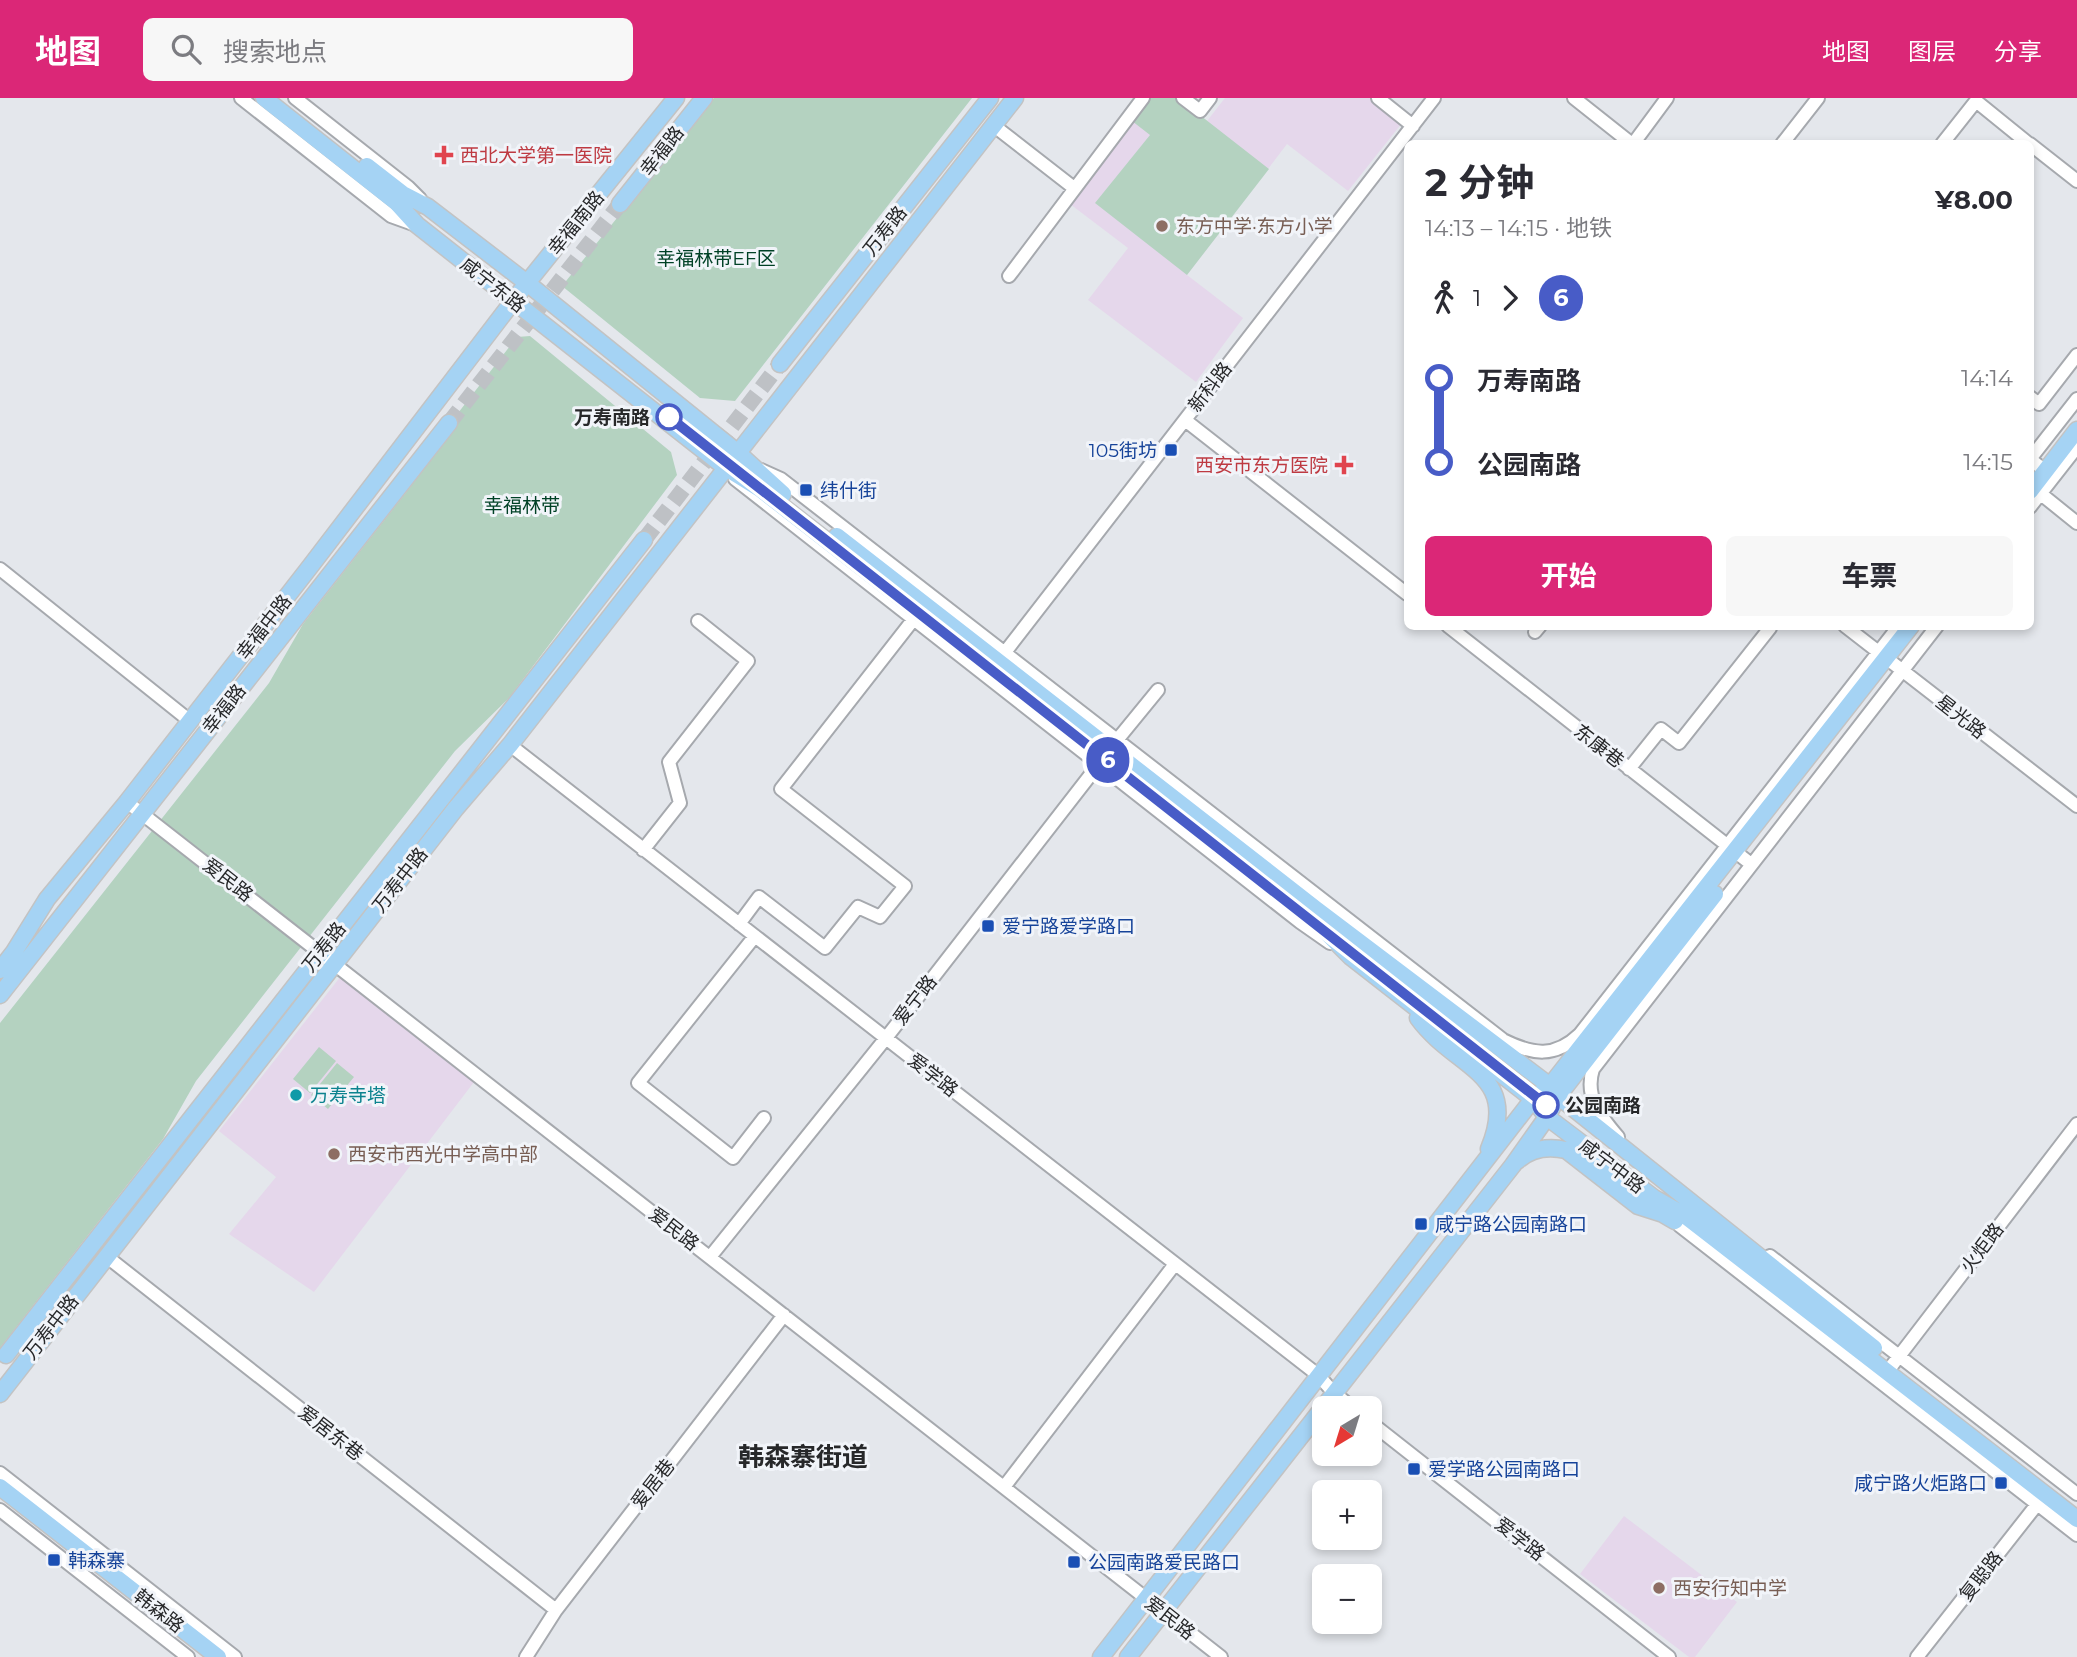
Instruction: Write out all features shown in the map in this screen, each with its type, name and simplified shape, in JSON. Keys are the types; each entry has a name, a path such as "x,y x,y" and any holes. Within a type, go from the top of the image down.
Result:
{"main road":[{"name":"咸宁东路","path":"264,98 397,203 417,225 726,468"},
{"name":"咸宁东路","path":"279,98 403,194 428,206 738,453"},
{"name":"幸福南路","path":"527,283 677,98"},
{"name":"幸福路","path":"620,204 704,98"},
{"name":"万寿路","path":"780,364 990,98"},
{"path":"726,468 1015,98"},
{"name":"幸福中路","path":"0,970 47,899 127,802 527,283"},
{"path":"2037,478 2077,416"},
{"name":"幸福路","path":"0,995 449,423"},
{"path":"2037,478 2077,430"},
{"name":"咸宁中路","path":"738,453 776,489 1312,918 1351,957 1533,1099 1547,1116 1654,1198 1684,1215 1893,1364 2042,1499 2077,1519"},
{"name":"咸宁中路","path":"726,468 760,489 995,665"},
{"name":"万寿中路","path":"0,1394 407,870 510,745 726,468"},
{"name":"万寿路","path":"6,1355 644,540"},
{"path":"1890,662 1909,630"},
{"path":"1128,1657 1513,1165 1547,1116 1554,1091 1890,662 1919,630"},
{"name":"咸宁中路","path":"1107,753 1513,1057 1893,1364 2077,1507"},
{"path":"340,926 407,870"},
{"path":"1404,999 1432,1036 1485,1079 1495,1092 1497,1121 1492,1143 1482,1165"},
{"path":"1101,1657 1533,1099 1554,1091"},
{"path":"1513,1165 1531,1152 1547,1148 1566,1150 1638,1206 1663,1214 1680,1226"},
{"name":"韩森路","path":"0,1487 218,1657"},
{"name":"韩森路","path":"0,1499 202,1657"}],"street":[{"path":"242,98 391,216 417,225"},
{"path":"295,98 408,187 428,206"},
{"path":"1009,276 1143,98"},
{"path":"1183,98 1200,111 1210,98"},
{"path":"1378,98 1413,126"},
{"name":"新科路","path":"995,665 1434,98"},
{"path":"1574,98 1627,140"},
{"path":"1635,140 1667,98"},
{"path":"1785,140 1818,98"},
{"path":"1945,140 1976,101 2025,140"},
{"path":"993,125 1074,188"},
{"path":"2034,147 2077,181"},
{"path":"2034,400 2039,404 2077,355"},
{"path":"2037,478 2077,399"},
{"path":"1185,420 1404,592"},
{"path":"2037,478 2077,447"},
{"path":"726,468 739,484 913,620 995,665"},
{"path":"2037,478 2077,523"},
{"path":"0,569 190,721"},
{"path":"739,924 759,897 825,948 858,907 880,917 905,886 781,789 913,620"},
{"path":"643,850 680,803 669,762 748,661 698,621"},
{"name":"东康巷","path":"1453,630 1739,855"},
{"path":"1629,769 1661,729 1679,743 1768,630"},
{"name":"星光路","path":"1850,630 2077,806"},
{"path":"1890,662 1898,630"},
{"path":"1890,662 1932,630"},
{"name":"爱宁路","path":"710,1257 886,1038 1158,690"},
{"name":"爱学路","path":"510,745 1318,1375 1338,1396"},
{"path":"1107,753 1502,1040 1523,1049 1545,1052 1563,1048 1572,1041 1739,855"},
{"name":"爱民路","path":"127,802 1221,1657"},
{"path":"1634,1155 1594,1106 1590,1086 1592,1069 1739,855"},
{"path":"755,936 638,1083 733,1158 764,1118"},
{"path":"1502,1040 1513,1057"},
{"name":"火炬路","path":"1893,1364 2077,1124"},
{"path":"1654,1198 1680,1226 2042,1499 2077,1535"},
{"name":"爱居东巷","path":"106,1256 556,1610"},
{"path":"1004,1487 1175,1264"},
{"name":"爱居巷","path":"526,1657 556,1610 784,1315"},
{"path":"1893,1364 2077,1494"},
{"name":"爱学路","path":"1382,1431 1669,1657"},
{"path":"0,1473 235,1657"},
{"name":"复聪路","path":"1917,1657 2042,1499"},
{"path":"0,1510 188,1657"}],"shaded area":[{"name":"东方中学·东方小学","path":"1150,98 1178,98 1207,121 1225,98 1371,98 1402,123 1348,191 1287,144 1187,275 1243,318 1196,382 1088,300 1128,248 1070,204"},
{"name":"西安市西光中学高中部","path":"341,976 474,1082 314,1292 229,1234 276,1177 219,1131"},
{"name":"西安行知中学","path":"1624,1516 1737,1602 1695,1657 1689,1657 1580,1574"}],"green space":[{"name":"幸福林带EF区","path":"714,98 972,98 735,401 700,398 562,286"},
{"path":"1150,98 1178,98 1269,169 1187,275 1095,203 1150,135 1132,121"},
{"name":"幸福林带","path":"530,336 671,452 677,475 509,698 455,751 196,1081 163,1139 0,1348 0,1023 269,683 303,624 411,486 410,475 517,337"},
{"path":"319,1047 336,1061 310,1093 293,1079"},
{"path":"337,1063 354,1077 328,1109 311,1095"}],"tunnel":[{"path":"449,423 620,204"},
{"path":"644,540 780,364"}],"metro line":[{"name":"6","path":"669,417 1546,1105"}],"place":[{"name":"西北大学第一医院","path":"444,155"},
{"name":"东方中学·东方小学","path":"1162,226"},
{"name":"万寿南路","path":"669,417"},
{"name":"105街坊","path":"1171,450"},
{"name":"西安市东方医院","path":"1344,465"},
{"name":"纬什街","path":"806,490"},
{"name":"爱宁路爱学路口","path":"988,926"},
{"name":"万寿寺塔","path":"296,1095"},
{"name":"公园南路","path":"1546,1105"},
{"name":"西安市西光中学高中部","path":"334,1154"},
{"name":"咸宁路公园南路口","path":"1421,1224"},
{"name":"爱学路公园南路口","path":"1414,1469"},
{"name":"咸宁路火炬路口","path":"2001,1483"},
{"name":"韩森寨","path":"54,1560"},
{"name":"公园南路爱民路口","path":"1074,1562"},
{"name":"西安行知中学","path":"1659,1588"}],"district":[{"name":"韩森寨街道","path":"803,1457"}]}
